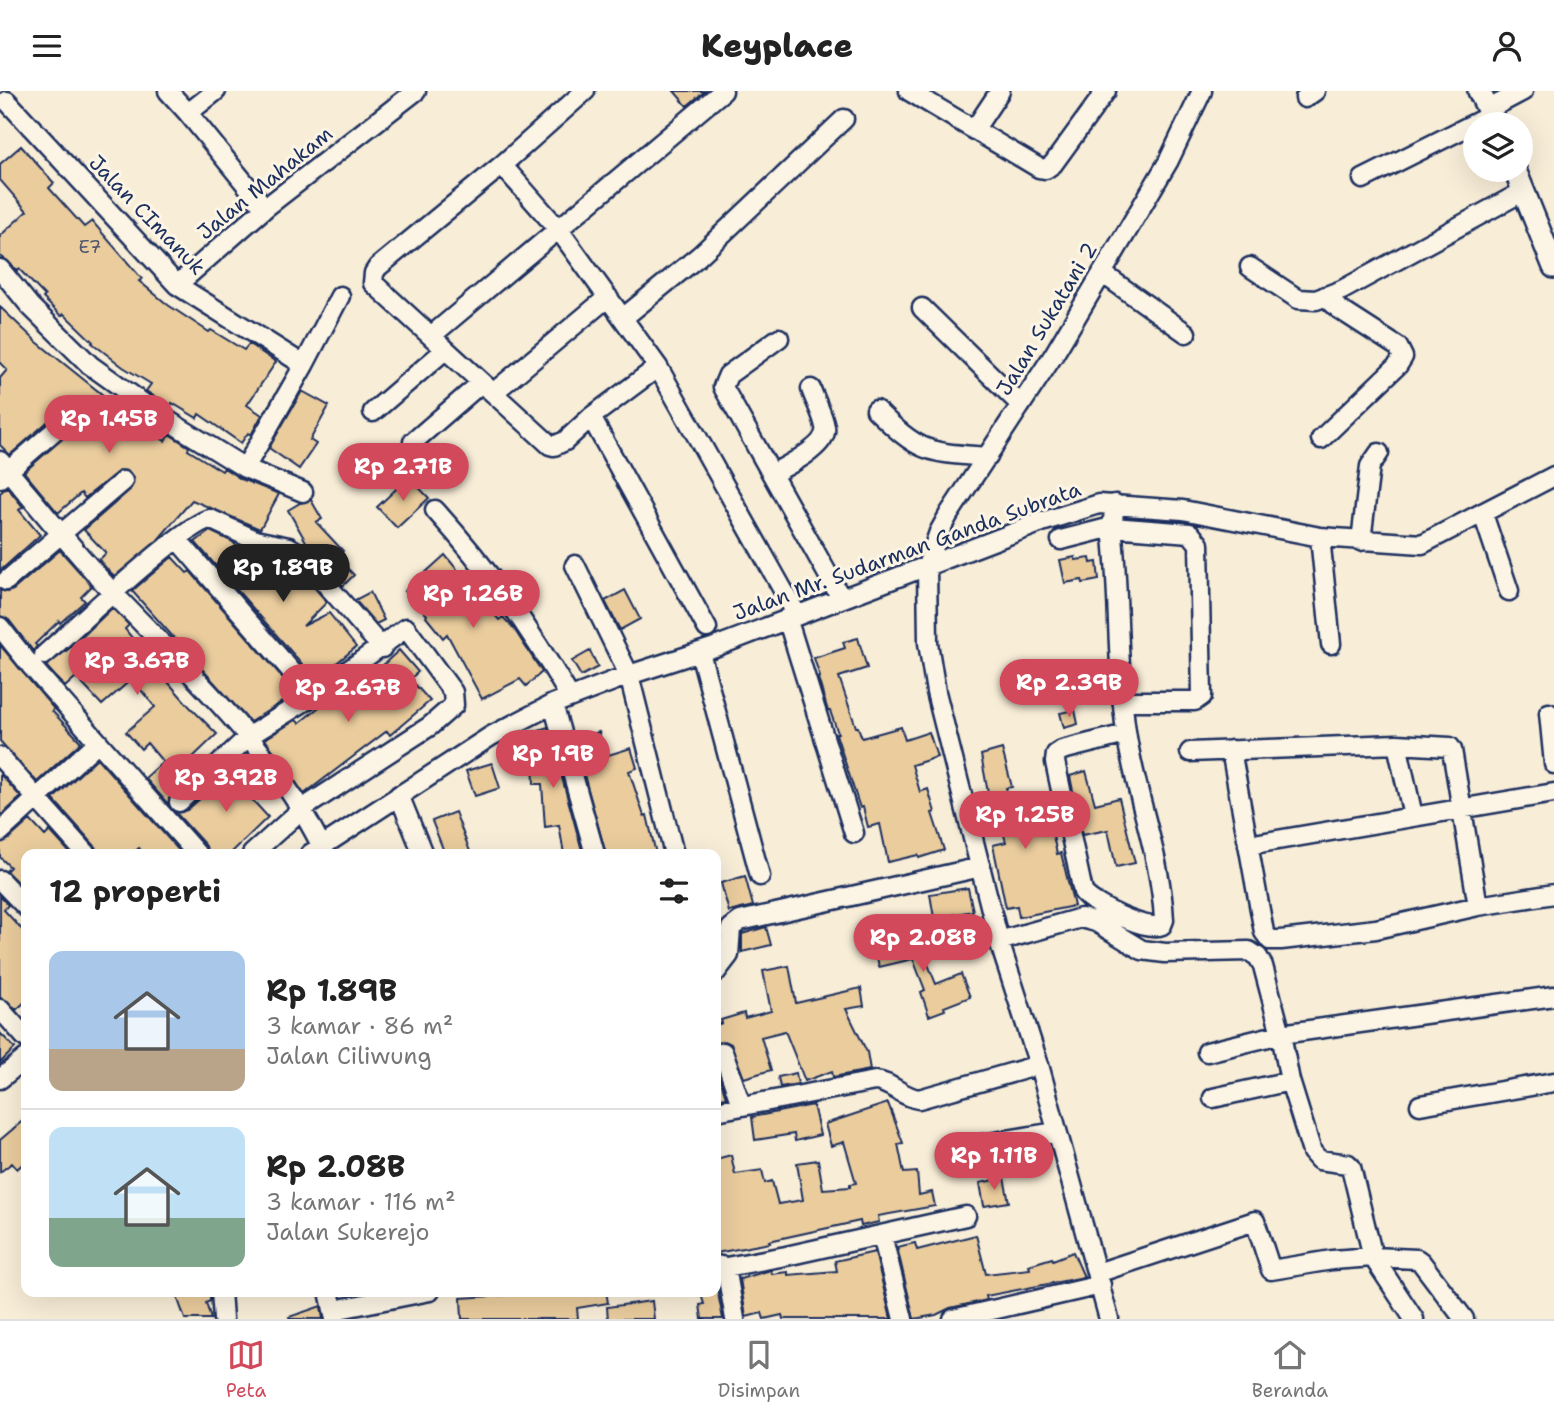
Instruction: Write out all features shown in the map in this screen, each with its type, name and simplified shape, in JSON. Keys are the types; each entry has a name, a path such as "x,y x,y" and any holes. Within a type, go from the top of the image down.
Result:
{"main road":[{"path":"1520,182 1554,267"}],"street":[{"path":"168,91 265,208"},
{"path":"188,113 216,91"},
{"name":"Jalan Mahakam","path":"177,285 265,208 416,91"},
{"path":"585,91 502,165 378,267 373,283 375,288 550,445 565,441 591,417 659,367"},
{"path":"430,336 723,91"},
{"path":"909,91 1039,168 1046,169 1053,164 1106,91"},
{"path":"974,130 1000,91"},
{"name":"Jalan Sukatani 2","path":"927,566 939,532 949,514 988,457 1102,273 1168,162 1202,91"},
{"path":"1363,179 1523,91"},
{"name":"Jalan CImanuk","path":"9,99 177,285 304,365"},
{"path":"623,318 699,256 845,119"},
{"path":"502,165 559,230 659,367 792,617 855,833"},
{"path":"1250,267 1298,299 1316,300 1342,290 1524,191"},
{"path":"0,269 30,306 90,365 164,418 244,468 303,492"},
{"path":"1102,273 1186,333"},
{"path":"244,468 304,365 340,296"},
{"path":"1321,439 1398,365 1403,357 1398,347 1339,309 1325,296"},
{"path":"413,442 608,297"},
{"path":"922,308 1021,405"},
{"path":"779,338 728,375 723,383 724,391 841,598"},
{"path":"373,412 445,350"},
{"path":"772,474 808,452 824,436 826,429 811,389"},
{"path":"876,410 903,436 926,450 988,457"},
{"path":"591,417 707,628"},
{"path":"60,426 3,470 249,737 302,809 315,849"},
{"path":"1361,541 1370,466 1378,453"},
{"name":"Jalan Mr. Sudarman Ganda Subrata","path":"317,849 491,736 562,700 700,652 1042,522 1099,504 1183,510 1320,537 1422,544 1554,476"},
{"path":"6,581 123,481"},
{"path":"1115,504 1112,527 1122,701 1126,734 1159,879 1164,920 1162,925 1157,927 1096,904 1083,892 1055,762 1056,754 1062,750 1126,734"},
{"path":"435,510 522,617 562,700 594,849"},
{"path":"1483,514 1509,591"},
{"path":"44,655 177,539 203,520 210,519 265,543 295,550 382,647"},
{"path":"1061,540 1112,527 1190,533 1199,544 1202,696 1195,701 1122,701"},
{"path":"1320,537 1331,644"},
{"path":"177,539 313,697"},
{"path":"575,565 629,675 673,849"},
{"path":"927,566 928,643 933,680 953,764 999,941 1039,1065 1109,1319"},
{"path":"0,627 31,666 193,849"},
{"path":"178,802 249,737 313,697 406,628 453,692 454,705 430,726 302,809 258,849"},
{"path":"700,652 760,876"},
{"path":"1549,713 1554,764"},
{"path":"0,832 98,742"},
{"path":"1397,744 1413,816"},
{"path":"1190,752 1397,744 1450,747 1478,906"},
{"path":"1231,750 1264,932 1270,940 1376,929 1478,906 1554,894"},
{"path":"0,757 82,849"},
{"path":"1248,845 1554,793"},
{"path":"399,795 421,849"},
{"path":"721,965 729,954 731,931 735,923 981,867"},
{"path":"0,880 21,902"},
{"path":"999,941 1081,918 1096,922 1142,950 1165,953 1249,951 1258,957 1263,966 1281,1034 1290,1081 1305,1135 1315,1156 1320,1160 1348,1164 1351,1167 1373,1257 1414,1319"},
{"path":"1207,1052 1281,1034 1554,996"},
{"path":"0,1009 21,1032"},
{"path":"723,1052 741,1105"},
{"path":"0,1079 21,1062"},
{"path":"721,1110 875,1081 882,1082 906,1096 919,1099 1039,1065"},
{"path":"1213,1098 1290,1081"},
{"path":"1420,1105 1552,1084"},
{"path":"963,1147 1056,1132"},
{"path":"735,1319 721,1266 966,1216"},
{"path":"953,1319 981,1316 1099,1279 1253,1221 1257,1223 1272,1270 1332,1260 1373,1257 1417,1259 1464,1319"},
{"path":"882,1235 904,1319"},
{"path":"221,1297 223,1319"},
{"path":"330,1297 335,1315 405,1297"}],"building":[{"path":"674,91 705,91 687,106"},
{"path":"21,146 54,183 49,188 84,227 92,221 142,279 139,281 168,305 209,332 211,330 244,350 249,344 276,362 247,405 262,415 251,435 248,433 241,443 199,414 197,418 172,403 170,407 146,391 151,384 92,343 64,314 61,316 43,298 45,296 19,269 17,271 0,256 0,236 27,211 0,180 0,164"},
{"path":"0,307 37,342 124,412 120,417 165,441 169,434 189,447 188,450 222,471 224,468 241,479 279,494 260,529 192,500 157,541 114,577 99,560 106,553 84,530 130,490 134,478 127,471 120,470 85,498 81,493 58,513 24,472 68,434 71,429 69,419 63,415 53,417 10,455 0,445 0,378 7,370 0,363"},
{"path":"302,391 329,406 310,440 316,444 299,469 269,448"},
{"path":"409,477 429,498 397,528 377,507"},
{"path":"7,487 23,507 19,510 40,535 0,571 0,493"},
{"path":"311,500 322,519 316,522 343,551 336,557 354,575 343,586 309,547 288,510"},
{"path":"210,531 233,542 258,571 277,556 293,563 327,602 303,626 329,613 356,647 316,680 195,542"},
{"path":"60,550 92,586 81,597 85,601 35,644 37,646 33,651 9,620 0,616 0,590 13,590"},
{"path":"445,555 499,620 503,617 514,629 542,672 526,686 520,679 482,699 447,634 443,638 405,591"},
{"path":"172,557 187,573 190,571 296,693 250,722 132,591"},
{"path":"1075,557 1075,560 1090,558 1091,563 1097,562 1099,580 1065,583 1060,560"},
{"path":"625,590 640,619 620,630 605,601"},
{"path":"370,592 384,620 376,624 355,600"},
{"path":"112,608 129,625 125,629 161,674 217,734 191,759 195,763 175,780 180,786 171,794 168,804 145,778 163,762 147,743 141,749 126,732 155,707 132,679 102,705 76,677 65,687 46,666 74,645"},
{"path":"858,638 867,668 839,677 856,727 862,738 901,727 905,740 929,732 937,757 912,765 920,792 928,789 935,812 932,813 944,850 919,858 918,855 888,862 880,824 868,827 863,807 860,808 836,734 838,733 828,711 814,658 845,648 843,642"},
{"path":"0,645 54,709 52,711 81,742 37,782 0,741"},
{"path":"399,650 418,672 410,679 430,701 390,735 387,731 304,794 265,739 296,720 299,723 346,686 349,690 376,671 390,690 395,686 384,664"},
{"path":"590,651 598,667 581,676 572,661"},
{"path":"1075,710 1078,724 1064,728 1060,713"},
{"path":"548,727 582,849 563,849 559,825 545,827 542,784 534,784 533,759 526,734"},
{"path":"599,732 605,756 631,748 637,768 629,771 644,816 647,815 655,849 605,849 574,739"},
{"path":"1002,749 1012,787 1006,788 1014,817 1048,813 1057,854 1061,853 1074,906 1019,917 1017,906 1006,908 993,845 1006,842 992,792 988,793 981,755"},
{"path":"97,758 178,849 96,849 53,799"},
{"path":"492,763 500,788 475,796 466,771"},
{"path":"240,764 258,785 247,794 268,817 235,849 207,849 176,813 187,810"},
{"path":"1086,771 1095,804 1119,798 1135,863 1116,867 1108,830 1082,835 1070,776"},
{"path":"0,774 21,797 2,815 0,813"},
{"path":"455,812 469,849 443,849 432,821"},
{"path":"30,820 45,836 50,831 66,849 21,849 21,886 6,871 10,867 0,857 0,843 8,840"},
{"path":"745,876 753,906 729,912 721,883"},
{"path":"968,888 973,911 934,918 930,894"},
{"path":"0,896 8,905 4,910 21,929 21,1006 16,1010 8,1001 0,998"},
{"path":"766,927 771,945 742,952 742,934"},
{"path":"902,937 905,949 927,940 933,956 926,959 936,984 961,974 970,997 929,1016 921,992 925,990 913,959 879,967 874,943"},
{"path":"789,966 796,1003 861,988 864,1006 846,1009 867,1052 870,1070 833,1077 832,1071 805,1081 785,1031 761,1037 771,1070 744,1078 731,1044 721,1042 721,1020 744,1013 745,1018 771,1011 763,971"},
{"path":"0,1033 15,1048 0,1063"},
{"path":"796,1073 798,1084 780,1087 778,1077"},
{"path":"721,1082 726,1097 721,1098"},
{"path":"888,1103 903,1143 898,1144 904,1173 917,1172 919,1195 932,1192 935,1206 878,1216 879,1222 861,1226 860,1221 721,1252 721,1158 731,1155 735,1174 762,1170 765,1183 772,1181 778,1204 803,1200 797,1163 818,1160 823,1189 850,1187 850,1184 856,1183 844,1142 831,1146 825,1124"},
{"path":"813,1105 820,1135 795,1141 794,1134 755,1140 752,1117"},
{"path":"21,1122 21,1165 17,1169 12,1163 0,1172 0,1140"},
{"path":"1004,1178 1009,1202 984,1206 980,1183"},
{"path":"976,1235 986,1274 1030,1269 1029,1265 1073,1252 1084,1277 986,1296 987,1300 914,1319 897,1247 915,1243 917,1250"},
{"path":"875,1252 891,1319 783,1319 782,1315 764,1319 762,1313 746,1317 740,1279 771,1270 772,1274 788,1272 788,1275 837,1271 835,1261"},
{"path":"177,1297 210,1297 210,1301 206,1303 211,1319 185,1319"},
{"path":"607,1297 608,1303 577,1308 578,1319 462,1319 461,1298"},
{"path":"702,1297 719,1297 723,1319 702,1319 700,1305 704,1304"},
{"path":"652,1301 654,1319 608,1319 607,1307"},
{"path":"321,1306 323,1319 289,1317"}]}
